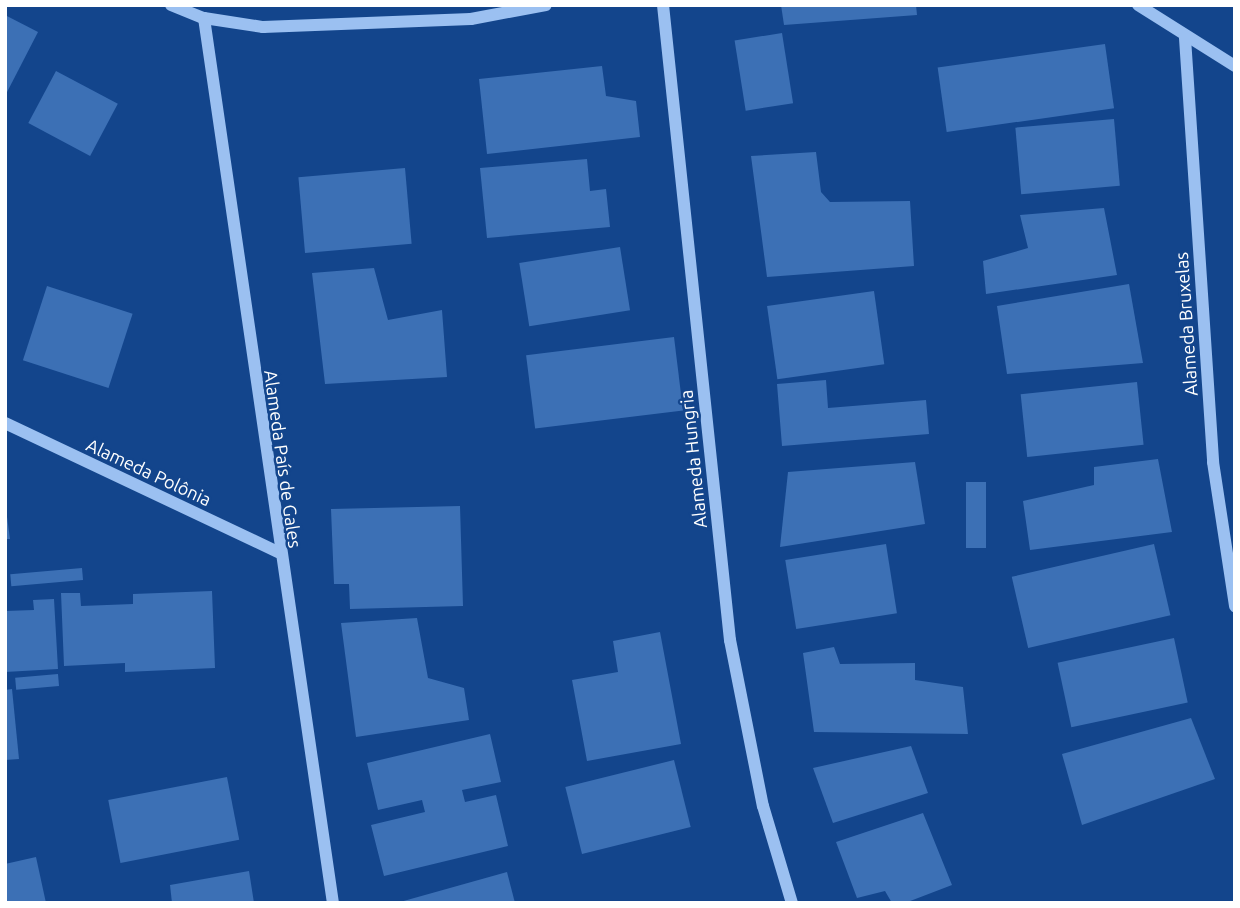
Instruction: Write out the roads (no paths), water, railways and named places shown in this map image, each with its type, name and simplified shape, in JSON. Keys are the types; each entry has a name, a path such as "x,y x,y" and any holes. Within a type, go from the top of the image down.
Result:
{"street":[{"path":"171,5 204,18 263,27 471,19 545,5"},
{"name":"Alameda Hungria","path":"663,5 730,640 763,806 792,903"},
{"path":"1138,5 1185,38 1235,66"},
{"name":"Alameda País de Gales","path":"204,18 278,552 333,903"},
{"name":"Alameda Bruxelas","path":"1185,38 1213,462 1235,606"},
{"name":"Alameda Polônia","path":"5,423 278,552"}]}
